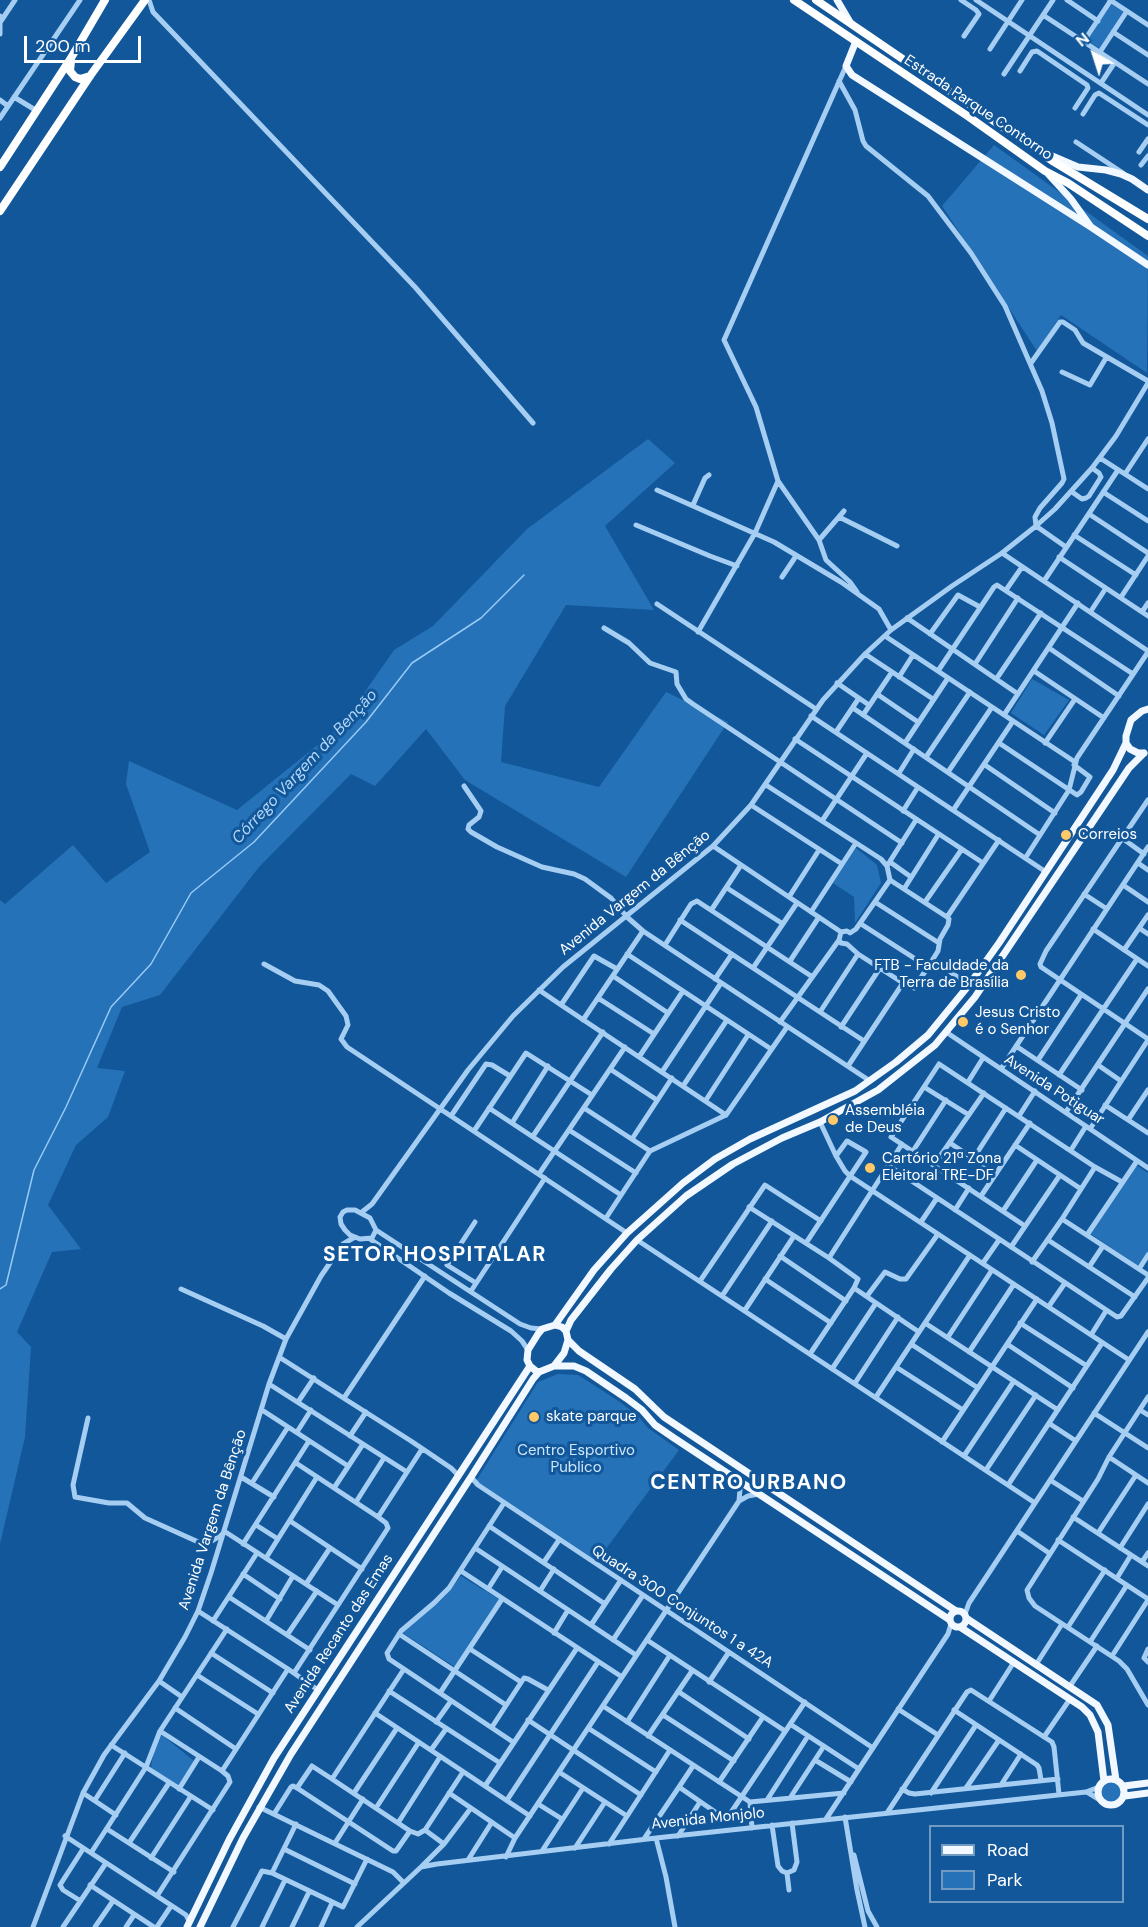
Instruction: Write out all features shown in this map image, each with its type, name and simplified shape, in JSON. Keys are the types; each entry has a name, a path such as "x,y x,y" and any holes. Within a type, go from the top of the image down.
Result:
{"highway":[{"path":"0,167 71,58 105,0"},
{"path":"0,211 90,76 147,0"},
{"name":"Estrada Parque Contorno","path":"794,0 969,117 1045,171 1068,183 1148,236"},
{"name":"Estrada Parque Contorno","path":"816,0 1032,147 1148,219"},
{"path":"71,58 70,68 75,77 80,79 90,76"},
{"path":"969,117 979,116 979,111 975,108"}],"main road":[{"path":"837,0 851,24"},
{"path":"856,41 846,66 852,75 1148,265"},
{"path":"1032,147 1071,165 1106,170 1132,179 1148,189"},
{"path":"1045,171 1071,199 1091,227"},
{"path":"555,1325 594,1270 627,1233 701,1169 750,1139 855,1091 903,1057 928,1035 971,982 1033,892 1118,762 1126,743 1127,729 1131,720 1147,708"},
{"path":"1126,743 1134,752 1146,752"},
{"path":"566,1331 571,1320 611,1269 637,1240 686,1196 727,1168 782,1138 820,1122 878,1090 935,1045 981,989 1129,768 1146,752"},
{"path":"1033,892 1035,896 1043,898"},
{"path":"1025,903 1031,901 1035,909"},
{"path":"971,982 980,981 981,989"},
{"path":"928,1035 931,1043 935,1045"},
{"path":"804,1115 811,1120 808,1127"},
{"path":"780,1126 776,1133 782,1138"},
{"path":"721,1156 718,1164 727,1168"},
{"path":"701,1169 708,1173 707,1181"},
{"path":"601,1262 605,1268 611,1269"},
{"path":"594,1270 599,1272 601,1281"},
{"path":"554,1366 564,1353 568,1340 566,1331 555,1325 542,1329 533,1339 528,1350 527,1360 530,1366 539,1372 554,1366 574,1366 586,1371 642,1410 655,1425 1078,1705 1090,1715 1098,1732 1101,1784 1098,1796 1100,1800 1114,1806 1125,1796 1148,1793"},
{"path":"568,1340 579,1352 635,1389 664,1417 1086,1696 1101,1710 1108,1725 1116,1779 1124,1786 1125,1796"},
{"name":"Avenida Recanto das Emas","path":"188,1920 239,1821 283,1743 530,1366"},
{"name":"Avenida Recanto das Emas","path":"200,1927 259,1807 292,1752 539,1372"},
{"path":"738,1480 738,1474 742,1470"},
{"path":"759,1494 764,1491 765,1485"},
{"path":"448,1490 460,1494"},
{"path":"444,1497 444,1504 448,1506 453,1504"},
{"path":"436,1508 444,1509 445,1514"},
{"path":"955,1624 951,1614 962,1613"},
{"path":"955,1624 965,1623 962,1613"},
{"path":"1004,1656 1007,1649 1012,1648"},
{"path":"1078,1705 1086,1696"},
{"path":"292,1731 296,1739 302,1736"},
{"path":"283,1743 288,1741 292,1744 292,1752"},
{"path":"1101,1784 1110,1779 1116,1779"},
{"path":"1124,1786 1148,1783"},
{"path":"216,1866 225,1873"},
{"path":"203,1892 211,1892 214,1896"}],"street":[{"path":"0,34 0,18 15,0"},
{"path":"0,118 80,0"},
{"path":"147,0 153,12 415,288 533,423"},
{"path":"961,0 979,14 964,36"},
{"path":"976,0 1147,113"},
{"path":"990,49 1022,0"},
{"path":"1004,74 1053,0"},
{"path":"1067,0 1098,21"},
{"path":"1084,41 1111,0 1148,26"},
{"path":"135,15 147,11 153,12"},
{"path":"1100,52 1127,11"},
{"path":"1043,15 1148,84"},
{"path":"1113,32 1148,55"},
{"path":"1020,71 1032,52 1036,50 1087,85 1088,88 1075,108"},
{"path":"1016,56 1026,62"},
{"path":"1101,83 1115,62"},
{"path":"846,66 724,340 756,407 778,481 819,540 826,560 850,582 856,592"},
{"path":"839,81 855,110 862,141 914,183 935,206 971,253 1005,306 1042,392 1052,423 1064,479 1040,508 1035,517 1036,526 1066,547"},
{"path":"1083,114 1095,95 1099,93 1148,125"},
{"path":"14,97 37,111"},
{"path":"0,100 8,106"},
{"path":"1076,142 1132,179"},
{"path":"1139,152 1147,142"},
{"path":"1142,165 1148,156"},
{"path":"1031,363 1060,322 1064,322 1075,330 1083,344 1148,382"},
{"path":"1062,372 1090,385 1106,358"},
{"name":"Avenida Vargem da Bênção","path":"365,1214 490,1042 563,967 713,846 751,805 816,709 865,654 907,618 1002,553 1036,526 1072,492 1116,436 1148,382"},
{"path":"1125,474 1148,439"},
{"path":"1100,458 1148,488"},
{"path":"1072,492 1084,499 1089,496 1101,477 1092,468"},
{"path":"1044,581 1118,470"},
{"path":"693,505 705,478 709,475"},
{"path":"698,632 737,566 778,481"},
{"path":"657,489 774,542 856,592 879,609 891,630"},
{"path":"1103,492 1148,521"},
{"path":"819,540 844,511"},
{"path":"1089,514 1148,555 1121,597"},
{"path":"839,517 897,546"},
{"path":"636,525 737,566"},
{"path":"1074,535 1136,575"},
{"path":"1002,553 1148,651 1075,764 1069,790 1026,857"},
{"path":"782,577 796,556"},
{"path":"1059,557 1148,616"},
{"path":"1006,590 1022,567"},
{"path":"938,671 996,585 999,585 1133,674"},
{"path":"1091,611 1106,588"},
{"path":"930,634 958,595 980,608"},
{"path":"975,664 1018,598"},
{"path":"1004,715 1078,603"},
{"path":"1142,612 1148,603"},
{"path":"657,604 816,709"},
{"path":"997,678 1041,613"},
{"path":"907,618 1018,694"},
{"path":"604,628 629,643 650,663 673,670 677,675 676,682 686,699 902,843"},
{"path":"885,636 1045,742 1075,764 1089,776 1090,780 1079,795 999,743"},
{"path":"1049,648 1119,696"},
{"path":"865,654 933,699"},
{"path":"899,677 913,655"},
{"path":"1034,671 1104,718"},
{"path":"863,715 892,672"},
{"path":"905,743 948,678"},
{"path":"837,683 869,705"},
{"path":"926,757 970,692"},
{"path":"877,694 918,722"},
{"path":"836,732 859,698"},
{"path":"1045,742 1075,699"},
{"path":"948,772 992,706"},
{"path":"853,708 1040,835"},
{"path":"811,716 1046,872"},
{"path":"954,810 1013,722"},
{"path":"795,739 983,863"},
{"path":"899,773 914,749"},
{"path":"822,821 867,753"},
{"path":"985,765 1055,813"},
{"path":"766,785 911,877"},
{"path":"464,786 481,810 479,817 469,825 468,829 471,832 542,867 574,874 585,879 611,898 643,931 870,1081"},
{"path":"903,811 918,787"},
{"path":"1071,1150 1105,1105 1148,1040 1041,967 1040,964 1148,800"},
{"path":"751,805 842,864"},
{"path":"850,933 861,924 890,880 889,864 916,820"},
{"path":"903,889 938,835"},
{"path":"1122,838 1144,854"},
{"path":"947,917 999,840"},
{"path":"811,912 856,843"},
{"path":"713,846 842,932 850,933"},
{"path":"1001,1070 1148,847"},
{"path":"925,903 962,849"},
{"path":"789,897 819,850"},
{"path":"1138,863 1148,870"},
{"path":"712,909 741,865"},
{"path":"839,940 912,989 914,988 940,947 939,944 949,919 890,880"},
{"path":"1123,885 1148,902"},
{"path":"727,888 783,924"},
{"path":"1084,894 1107,909"},
{"path":"664,945 695,901 712,909 812,976"},
{"path":"875,902 939,944"},
{"path":"753,968 797,903"},
{"path":"1125,950 1148,915"},
{"path":"790,961 819,917"},
{"path":"680,920 864,1041"},
{"path":"861,924 928,968"},
{"path":"1139,928 1148,934"},
{"path":"1093,929 1148,966"},
{"path":"583,1020 643,931"},
{"path":"780,1022 839,940 842,932"},
{"path":"847,944 852,939 850,933"},
{"path":"627,954 771,1049"},
{"path":"715,979 732,954"},
{"path":"820,1012 858,954"},
{"path":"561,1005 594,956 617,969"},
{"path":"1059,1075 1137,958"},
{"path":"933,960 971,982"},
{"path":"264,964 295,981 319,985 328,991 348,1021 342,1039 343,1043 354,1052 627,1233"},
{"path":"842,1027 880,968"},
{"path":"613,976 668,1013"},
{"path":"848,1066 903,982"},
{"path":"662,1072 721,983"},
{"path":"1066,1113 1148,989"},
{"path":"539,990 726,1115"},
{"path":"639,1057 683,991"},
{"path":"1038,1060 1081,995"},
{"path":"598,998 654,1034"},
{"path":"684,1086 727,1020"},
{"path":"606,1218 650,1151 726,1115 787,1027"},
{"path":"533,1136 603,1032"},
{"name":"Avenida Potiguar","path":"946,1032 1148,1168"},
{"path":"706,1100 748,1035"},
{"path":"1016,1046 1082,1090"},
{"path":"539,1174 625,1047"},
{"path":"1142,1050 1148,1054"},
{"path":"474,1131 526,1053 592,1095"},
{"path":"968,1082 983,1058"},
{"path":"451,1116 486,1064 510,1076"},
{"path":"1025,1226 891,1137 939,1064 1095,1167 1122,1182"},
{"path":"1098,1065 1121,1081"},
{"path":"512,1123 548,1066"},
{"path":"610,1069 657,1100"},
{"path":"632,1138 672,1078"},
{"path":"924,1087 969,1115"},
{"path":"1128,1120 1145,1100 1148,1090"},
{"path":"1019,1116 1035,1091"},
{"path":"934,1165 984,1093"},
{"path":"913,1151 946,1100"},
{"path":"1105,1105 1148,1133"},
{"path":"489,1108 621,1195"},
{"path":"584,1108 650,1151"},
{"path":"973,1159 1006,1108"},
{"path":"820,1122 836,1156 850,1176 1129,1360"},
{"path":"981,1196 1030,1123"},
{"path":"569,1130 636,1173"},
{"path":"806,1244 866,1152 847,1141 836,1156"},
{"path":"950,1143 996,1174"},
{"path":"829,1258 902,1144"},
{"path":"1015,1145 1081,1189"},
{"path":"1003,1211 1037,1160"},
{"path":"1087,1235 1137,1161"},
{"path":"889,1166 1106,1311 1117,1317 1121,1316 1148,1277 1062,1219"},
{"path":"1032,1262 1095,1167"},
{"path":"1011,1247 1060,1175"},
{"path":"471,1291 545,1178"},
{"path":"700,1281 763,1186 766,1185 821,1221"},
{"path":"955,1210 969,1188"},
{"path":"921,1222 937,1198"},
{"path":"749,1207 829,1258 858,1280 855,1288 810,1354"},
{"path":"528,1350 516,1335 370,1239 355,1237 345,1230 340,1219 342,1212 350,1209 365,1214 376,1230 486,1302 520,1324 542,1329"},
{"path":"722,1296 772,1221"},
{"path":"475,1222 447,1265 476,1283"},
{"name":"Avenida Vargem da Bênção","path":"33,1927 65,1836 83,1793 111,1744 159,1681 186,1637 198,1611 279,1357 310,1293 343,1244 345,1230"},
{"path":"370,1239 376,1230"},
{"path":"867,1296 885,1272 900,1279 906,1279 938,1233"},
{"path":"745,1310 794,1236"},
{"name":"Avenida Vargem da Bênção","path":"343,1244 355,1237"},
{"path":"637,1240 1035,1503"},
{"path":"983,1263 999,1240"},
{"path":"1048,1240 1135,1297"},
{"path":"1089,1267 1103,1246"},
{"path":"876,1397 970,1255"},
{"path":"1139,1269 1148,1255"},
{"path":"780,1256 846,1301"},
{"path":"948,1337 992,1270"},
{"path":"344,1398 424,1276"},
{"path":"765,1279 831,1323"},
{"path":"450,1293 457,1282"},
{"path":"1050,1306 1065,1283"},
{"path":"969,1352 1014,1284"},
{"path":"855,1288 919,1332"},
{"path":"181,1289 263,1326 286,1339"},
{"path":"942,1442 1036,1299"},
{"path":"479,1311 486,1307 486,1302"},
{"path":"832,1369 876,1303"},
{"path":"1091,1335 1106,1311"},
{"path":"855,1383 898,1317"},
{"path":"925,1323 1059,1410"},
{"path":"1020,1323 1087,1366"},
{"path":"962,1613 1148,1333"},
{"path":"1008,1485 1102,1343"},
{"path":"911,1344 978,1388"},
{"path":"1007,1344 1073,1388"},
{"path":"279,1357 459,1473"},
{"path":"896,1367 963,1410"},
{"path":"298,1402 314,1378"},
{"path":"964,1456 1014,1381"},
{"path":"269,1384 407,1472"},
{"path":"986,1470 1035,1395"},
{"path":"1148,1397 1049,1553 1029,1586 1028,1594 1035,1606 1112,1656 1126,1669 1148,1705"},
{"path":"262,1410 348,1466"},
{"path":"297,1432 310,1410"},
{"path":"1140,1410 1148,1415"},
{"path":"350,1436 366,1412"},
{"path":"1094,1413 1148,1448"},
{"path":"88,1418 73,1485 75,1497 109,1503 127,1503 145,1518 206,1545 224,1532 338,1605"},
{"path":"1050,1424 1076,1441"},
{"path":"252,1483 288,1427"},
{"path":"243,1544 309,1441"},
{"path":"334,1488 363,1444"},
{"path":"378,1517 422,1449"},
{"path":"1109,1457 1148,1483"},
{"path":"356,1502 384,1458"},
{"path":"294,1673 387,1530 386,1523 378,1517 296,1463"},
{"path":"1098,1533 1136,1475"},
{"path":"241,1477 274,1497"},
{"path":"266,1558 317,1477"},
{"name":"Quadra 300 Conjuntos 1 a 42A","path":"469,1480 873,1748"},
{"path":"738,1480 739,1501"},
{"path":"1050,1480 1083,1501"},
{"path":"506,1857 515,1838 739,1501 759,1494"},
{"path":"504,1503 461,1571 443,1594 399,1634 387,1654 389,1659 513,1742"},
{"path":"1120,1548 1148,1504"},
{"path":"1073,1517 1145,1564 1148,1553"},
{"path":"290,1521 362,1569"},
{"path":"256,1525 278,1539"},
{"path":"489,1526 605,1604"},
{"path":"1017,1532 1049,1553"},
{"path":"1058,1539 1148,1599 1112,1656"},
{"path":"544,1563 559,1540"},
{"path":"306,1584 330,1548"},
{"path":"475,1548 636,1655"},
{"path":"213,1621 257,1553"},
{"path":"1117,1578 1131,1555"},
{"path":"488,1589 502,1567"},
{"path":"540,1591 554,1569"},
{"path":"1037,1663 1105,1570"},
{"path":"461,1571 622,1677"},
{"path":"243,1574 280,1599"},
{"path":"266,1621 293,1576"},
{"path":"591,1625 621,1580"},
{"path":"1090,1642 1127,1585"},
{"path":"287,1635 316,1591"},
{"path":"614,1640 643,1595"},
{"path":"229,1597 310,1650"},
{"path":"440,1693 502,1599"},
{"path":"554,1633 568,1610"},
{"path":"198,1611 318,1690"},
{"path":"826,1819 955,1624"},
{"path":"91,1853 146,1767 160,1731 227,1629"},
{"path":"399,1634 507,1705"},
{"path":"647,1640 785,1731"},
{"path":"1070,1686 1097,1646"},
{"path":"485,1786 577,1648"},
{"path":"470,1649 521,1682"},
{"path":"1148,1649 1144,1658 1148,1662"},
{"path":"709,1682 729,1652"},
{"path":"211,1653 273,1693"},
{"path":"627,1722 670,1655"},
{"path":"507,1800 598,1662"},
{"path":"989,1701 1014,1662"},
{"path":"222,1771 288,1669"},
{"path":"332,1779 404,1669"},
{"path":"648,1736 692,1671"},
{"path":"197,1675 258,1714"},
{"path":"492,1727 521,1682 526,1678 548,1690"},
{"path":"159,1681 182,1697"},
{"path":"886,1812 954,1710 970,1690 1044,1737 1054,1747 1059,1794"},
{"path":"389,1691 500,1763"},
{"path":"678,1692 749,1739"},
{"path":"1044,1737 1070,1699"},
{"path":"436,1722 451,1701"},
{"path":"679,1787 726,1817 730,1815 805,1702"},
{"path":"603,1706 750,1802 844,1793"},
{"path":"175,1708 236,1749"},
{"path":"898,1710 938,1735"},
{"path":"954,1710 1038,1766 1041,1780"},
{"path":"375,1713 530,1816"},
{"path":"663,1715 734,1761"},
{"path":"719,1782 763,1717"},
{"path":"528,1720 641,1795"},
{"path":"790,1724 859,1769"},
{"path":"931,1793 976,1725"},
{"path":"354,1793 397,1728"},
{"path":"588,1728 656,1772"},
{"path":"431,1750 446,1729"},
{"path":"157,1896 230,1782 228,1776 222,1771 160,1731"},
{"path":"767,1800 807,1736"},
{"path":"966,1788 999,1740"},
{"path":"376,1808 419,1742"},
{"path":"111,1744 213,1810"},
{"path":"790,1798 824,1746"},
{"path":"609,1844 670,1750"},
{"path":"95,1800 124,1753"},
{"path":"1001,1785 1021,1754"},
{"path":"398,1823 440,1756"},
{"path":"179,1788 199,1757"},
{"path":"815,1760 851,1782"},
{"path":"297,1788 312,1766 418,1834 425,1830 463,1772"},
{"path":"644,1839 693,1766"},
{"path":"559,1772 627,1816"},
{"path":"902,1789 911,1794 931,1793 1058,1779"},
{"path":"129,1843 169,1782"},
{"name":"Avenida Monjolo","path":"421,1867 644,1839 1086,1792 1101,1784"},
{"path":"274,1814 293,1786 394,1851 410,1831"},
{"path":"542,1851 583,1788"},
{"path":"1086,1792 1100,1800"},
{"path":"83,1793 116,1815"},
{"path":"449,1793 515,1838"},
{"path":"151,1858 191,1796"},
{"path":"335,1843 363,1799"},
{"path":"575,1848 605,1802"},
{"path":"678,1836 700,1802"},
{"path":"750,1802 752,1828"},
{"path":"538,1804 562,1819"},
{"path":"259,1807 393,1872 404,1883"},
{"path":"357,1927 434,1856 471,1808"},
{"path":"845,1817 865,1927"},
{"path":"468,1860 492,1822"},
{"path":"772,1825 778,1866 782,1871 788,1873 794,1870 797,1862 792,1823"},
{"path":"272,1874 297,1824"},
{"path":"107,1829 174,1872"},
{"path":"425,1830 444,1844"},
{"path":"65,1836 157,1896 188,1920"},
{"path":"656,1838 675,1927"},
{"path":"79,1900 63,1890 60,1885 83,1848"},
{"path":"284,1849 355,1884"},
{"path":"851,1852 858,1868 868,1911 877,1927"},
{"path":"434,1856 437,1864"},
{"path":"241,1927 234,1925 261,1872 265,1870 343,1907 367,1859"},
{"path":"63,1927 106,1863"},
{"path":"788,1873 789,1890"},
{"path":"262,1927 285,1880"},
{"path":"90,1885 155,1927 171,1906"},
{"path":"292,1927 309,1892"},
{"path":"95,1927 113,1901"},
{"path":"321,1927 332,1903"},
{"path":"126,1927 134,1915"}],"green space":[{"path":"1111,4 1125,13 1101,49 1087,41"},
{"path":"994,145 1148,256 1147,373 1061,315 1037,351 942,206"},
{"path":"648,439 675,463 605,526 654,610 566,605 505,706 501,762 599,787 666,692 728,722 626,877 465,780 426,729 375,786 351,774 259,867 160,995 122,1007 97,1068 125,1071 108,1117 76,1145 48,1205 81,1249 52,1252 17,1332 31,1347 25,1437 0,1544 0,900 5,904 73,845 106,883 150,852 126,784 129,761 237,810 341,726 394,650 433,626 527,529"},
{"path":"1032,679 1069,700 1044,735 1011,713"},
{"path":"856,848 877,865 881,883 855,923 854,897 833,883"},
{"path":"1136,1165 1148,1173 1148,1254 1140,1267 1091,1234"},
{"name":"Centro Esportivo Publico","path":"558,1374 578,1375 617,1400 638,1416 648,1428 679,1450 597,1561 476,1481 538,1382"},
{"path":"461,1576 500,1600 455,1667 403,1633 445,1596"},
{"path":"162,1735 194,1761 179,1786 151,1768 154,1748"},
{"path":"1111,1780 1119,1784 1123,1792 1119,1800 1111,1804 1103,1800 1099,1792 1103,1784"}],"waterway":[{"name":"Córrego Vargem da Benção","path":"0,1289 6,1285 34,1170 66,1107 111,1007 151,964 191,893 254,842 366,722 412,663 481,618 524,575"}],"place":[{"name":"Correios","path":"1066,835"},
{"name":"FTB - Faculdade da Terra de Brasília","path":"1021,975"},
{"name":"Jesus Cristo é o Senhor","path":"963,1022"},
{"name":"Assembléia de Deus","path":"833,1120"},
{"name":"Cartório 21ª Zona Eleitoral TRE-DF","path":"870,1168"},
{"name":"skate parque","path":"534,1417"}],"district":[{"name":"SETOR HOSPITALAR","path":"435,1255"},
{"name":"CENTRO URBANO","path":"749,1483"}]}
